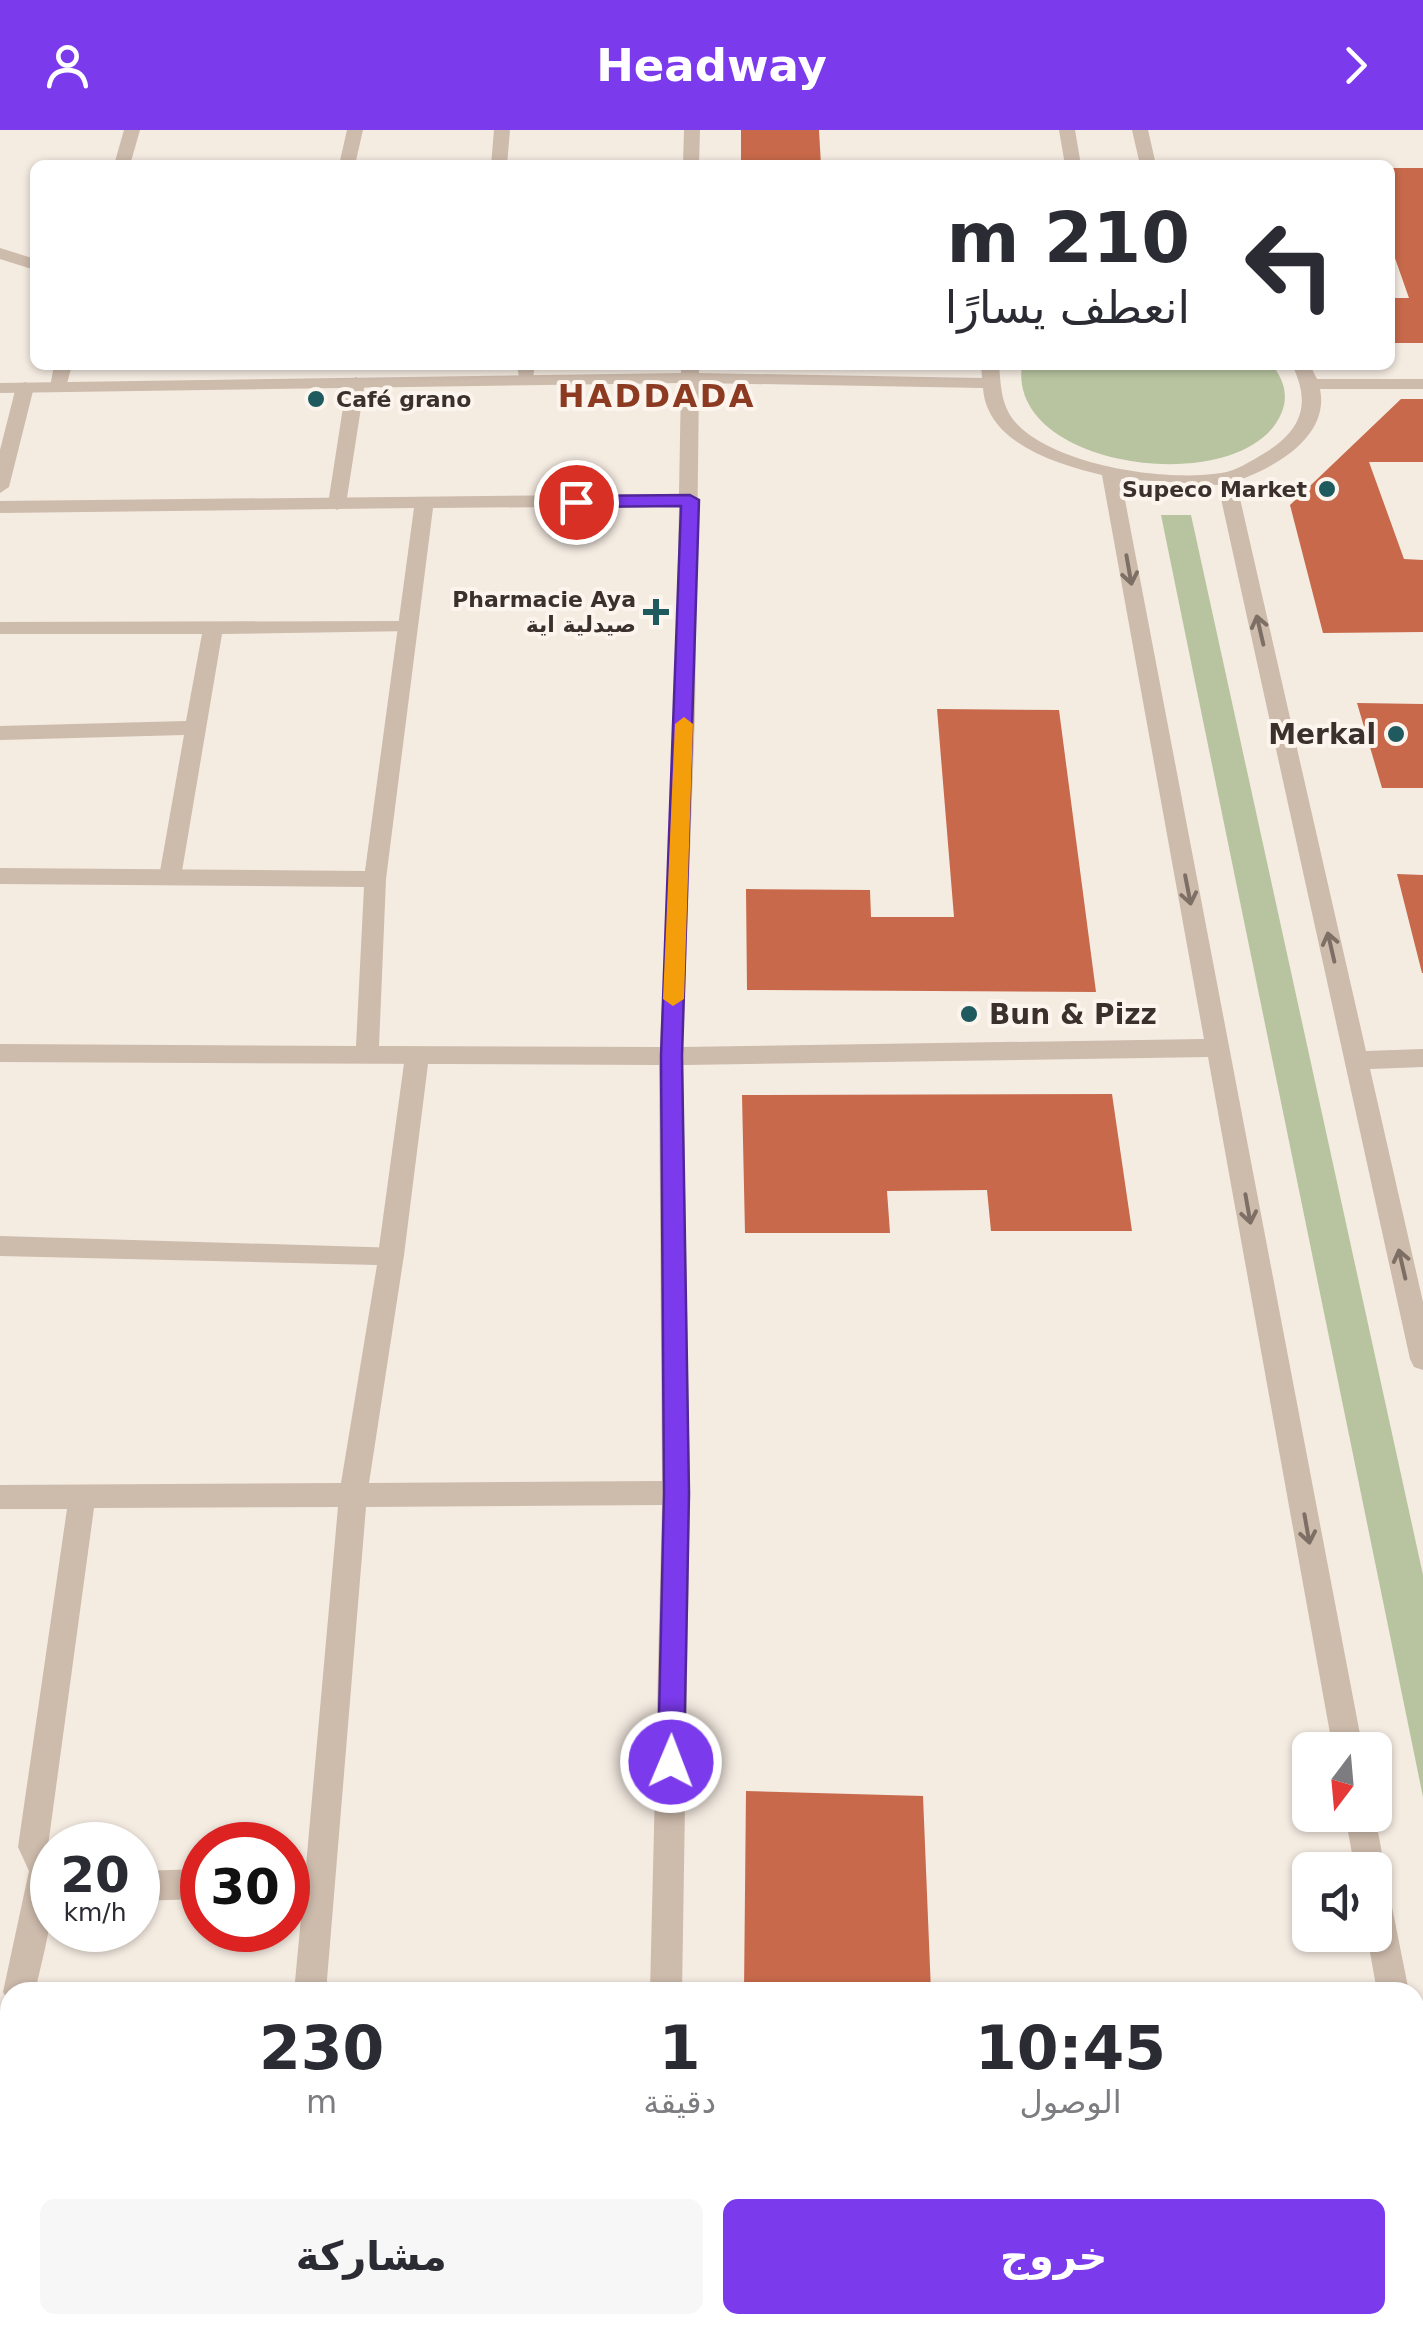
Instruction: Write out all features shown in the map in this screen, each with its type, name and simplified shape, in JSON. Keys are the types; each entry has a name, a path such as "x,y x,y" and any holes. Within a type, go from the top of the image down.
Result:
{"street":[{"path":"123,160 132,130"},
{"path":"348,160 355,130"},
{"path":"499,160 502,130"},
{"path":"691,160 692,130"},
{"path":"1066,130 1072,160"},
{"path":"1140,130 1147,160"},
{"path":"0,253 30,263"},
{"path":"59,387 62,370"},
{"path":"0,388 356,382 526,372 989,374 995,406 1013,427 1039,447 1111,474 1157,480 1226,479 1292,445 1312,416 1313,384 1304,370"},
{"path":"666,1982 676,1493 672,1056 690,500 690,371"},
{"path":"337,504 356,382"},
{"path":"1313,384 1423,384"},
{"path":"0,486 25,387"},
{"path":"1111,474 1345,1732"},
{"path":"1226,479 1423,1360"},
{"path":"0,507 690,500"},
{"path":"367,1056 374,879 424,503"},
{"path":"170,878 214,627"},
{"path":"0,628 407,627"},
{"path":"0,733 196,728"},
{"path":"0,876 374,879"},
{"path":"0,1053 672,1056 1218,1048"},
{"path":"311,1982 353,1496 417,1056"},
{"path":"1356,1060 1423,1058"},
{"path":"0,1246 391,1255"},
{"path":"0,1497 676,1493"},
{"path":"36,1822 82,1496"},
{"path":"310,1881 320,1881"},
{"path":"21,1982 30,1947"},
{"path":"1385,1952 1390,1982"}],"green space":[{"path":"1023,370 1276,370 1285,395 1281,414 1259,441 1223,457 1179,464 1132,461 1087,449 1051,429 1027,401"},
{"path":"1161,515 1191,515 1423,1575 1423,1797"}],"building":[{"path":"741,130 819,130 821,160 741,160"},
{"path":"1395,168 1423,168 1423,343 1395,343 1395,298 1409,298 1395,258"},
{"path":"1401,399 1423,399 1423,462 1369,462 1404,559 1423,560 1423,632 1323,633 1290,505"},
{"path":"1357,703 1423,704 1423,788 1382,788"},
{"path":"937,709 1059,710 1096,992 747,990 746,889 870,890 871,917 954,917"},
{"path":"1397,874 1423,875 1423,973 1422,973"},
{"path":"1112,1094 1132,1231 991,1231 987,1190 887,1191 890,1233 745,1233 742,1095"},
{"path":"746,1791 923,1796 931,1982 744,1982"}],"slow traffic":[{"path":"673,999 684,724"}],"place":[{"name":"Café grano","path":"316,399"},
{"name":"Supeco Market","path":"1327,489"},
{"name":"Pharmacie Aya صيدلية اية","path":"656,612"},
{"name":"Merkal","path":"1396,734"},
{"name":"Bun & Pizz","path":"969,1014"}],"district":[{"name":"HADDADA","path":"657,396"}],"route":[{"path":"576,502 690,500 672,1056 676,1493 671,1762"}]}
